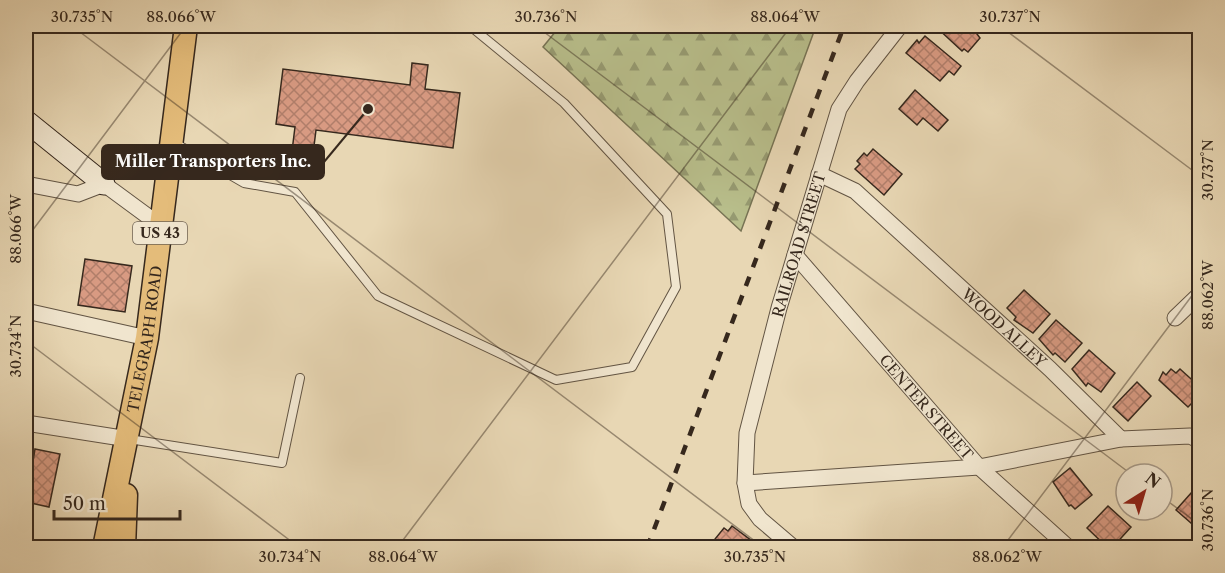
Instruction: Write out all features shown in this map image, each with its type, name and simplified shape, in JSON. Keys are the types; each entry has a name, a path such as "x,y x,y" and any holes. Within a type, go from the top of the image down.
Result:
{"main road":[{"name":"TELEGRAPH ROAD","path":"104,548 147,338 186,26"},
{"name":"TELEGRAPH ROAD","path":"124,548 128,439"}],"street":[{"name":"RAILROAD STREET","path":"745,483 747,433 795,255 839,109 857,81 900,26"},
{"path":"26,121 160,226"},
{"name":"WOOD ALLEY","path":"819,174 855,191 1050,369 1121,439"},
{"path":"26,184 78,194 104,184"},
{"name":"CENTER STREET","path":"795,255 979,466 1069,548"},
{"path":"1175,318 1200,294"},
{"path":"26,311 147,338"},
{"path":"26,423 128,439"},
{"path":"794,548 760,519 749,504 745,483 979,466 1107,440 1190,436 1200,441"}],"lane":[{"path":"172,142 244,183 295,192 378,296 556,380 632,367 676,287 667,214 564,103 470,26"},
{"path":"128,439 282,463 300,378"}],"green space":[{"path":"560,26 816,26 741,231 543,47"}],"building":[{"path":"935,26 971,26 980,38 968,52 964,49 962,51"},
{"path":"925,36 961,66 954,75 949,71 940,81 906,53 917,40 919,43"},
{"path":"412,63 428,65 425,89 460,93 453,148 316,130 311,170 290,167 295,127 276,124 283,69 410,85"},
{"path":"915,90 948,120 938,131 923,118 917,125 899,109"},
{"path":"873,149 902,174 884,195 855,169 860,164 857,161 864,153 867,156"},
{"path":"85,259 132,266 125,312 78,305"},
{"path":"1024,290 1050,314 1033,333 1014,320 1016,317 1007,308"},
{"path":"1056,320 1082,343 1065,362 1055,353 1053,355 1039,339"},
{"path":"1089,350 1115,373 1101,392 1088,383 1086,386 1072,369"},
{"path":"1171,369 1176,373 1180,369 1200,387 1200,395 1188,407 1159,380 1163,372 1166,375"},
{"path":"1137,382 1151,396 1128,421 1113,407"},
{"path":"35,449 60,454 49,507 26,502"},
{"path":"1070,468 1092,495 1075,509 1069,506 1053,482"},
{"path":"1200,483 1200,529 1199,530 1176,510"},
{"path":"1108,506 1114,511 1114,522 1126,522 1131,527 1112,548 1108,548 1087,528"},
{"path":"732,526 752,541 747,548 714,548 719,542 715,539 724,528 728,531"}],"railway":[{"path":"647,548 844,26"}],"place":[{"name":"Miller Transporters Inc.","path":"368,109"}]}
